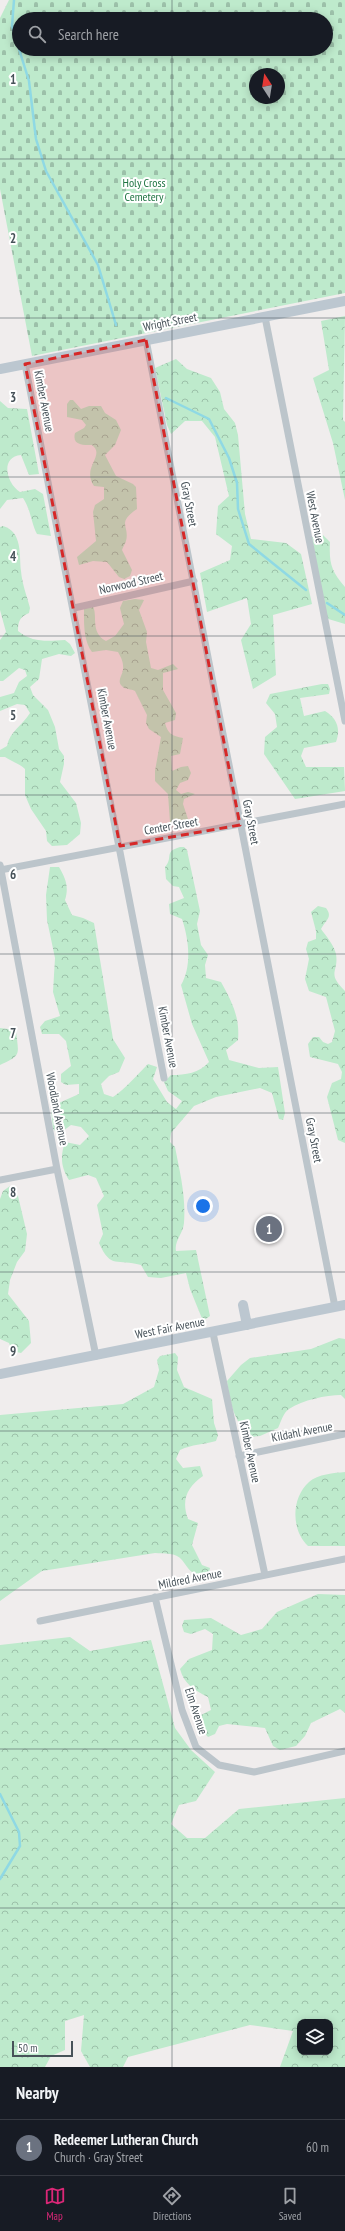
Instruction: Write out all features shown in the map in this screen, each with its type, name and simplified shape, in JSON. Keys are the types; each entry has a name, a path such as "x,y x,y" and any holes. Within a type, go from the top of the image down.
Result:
{"street":[{"name":"Wright Street","path":"0,369 345,300"},
{"name":"West Avenue","path":"265,317 345,720"},
{"name":"Gray Street","path":"146,340 334,1307"},
{"name":"Kimber Avenue","path":"26,364 164,1078"},
{"name":"Norwood Street","path":"74,608 194,581"},
{"name":"Center Street","path":"0,868 240,825 345,804"},
{"name":"Woodland Avenue","path":"0,868 57,1168 96,1356"},
{"path":"0,1180 57,1168"},
{"path":"243,1305 247,1325"},
{"name":"West Fair Avenue","path":"0,1374 213,1333 345,1305"},
{"name":"Kimber Avenue","path":"213,1333 265,1575"},
{"name":"Kildahl Avenue","path":"239,1456 345,1434"},
{"name":"Mildred Avenue","path":"40,1621 345,1559"},
{"name":"Elm Avenue","path":"155,1597 182,1710 196,1747 219,1765 254,1772 345,1751"}],"highlighted area":[{"path":"146,340 240,825 120,846 25,364"}],"green space":[{"name":"Holy Cross Cemetery","path":"9,0 345,0 345,293 32,356 0,189 0,18"},
{"path":"345,316 343,420 345,422 345,500 333,443 313,378 329,370 321,321"},
{"path":"176,359 187,369 211,378 220,392 224,409 235,423 238,435 245,514 251,539 286,543 301,554 312,604 273,615 276,675 253,689 241,640 251,624 247,598 207,612 200,573 230,560 232,546 216,534 218,506 229,496 215,437 202,421 185,421 171,434 167,425 155,368"},
{"path":"70,400 73,400 81,409 89,406 101,406 105,413 116,420 121,430 115,445 105,455 116,476 136,487 137,509 125,521 127,536 122,550 132,570 130,576 124,579 119,577 107,562 93,561 79,565 77,557 96,541 93,512 95,505 104,499 104,487 94,486 91,479 90,473 95,458 96,449 92,445 79,444 75,440 75,433 84,428 86,425 82,420 67,417 67,404"},
{"path":"0,401 8,408 27,409 39,474 29,475 21,455 10,460 7,471 11,483 20,492 35,489 43,494 51,536 37,534 28,507 23,498 7,500 0,509"},
{"path":"3,526 14,533 19,545 22,581 30,608 29,613 23,616 20,620 18,631 29,638 46,641 65,640 70,644 75,653 71,656 59,654 42,659 39,679 30,687 33,695 48,710 55,727 59,749 64,756 64,764 60,782 76,803 81,823 80,834 67,845 52,846 47,841 46,831 31,809 25,795 25,769 5,757 0,757 0,750 7,746 13,732 30,713 25,705 17,704 0,711 0,697 14,693 19,682 27,676 25,670 19,668 3,681 0,681 0,640 6,632 0,610 0,527"},
{"path":"323,535 330,542 330,556 334,571 345,587 345,624 325,618 312,537"},
{"path":"135,599 144,600 139,610 147,632 146,642 151,668 158,670 173,664 178,669 163,673 163,690 176,713 175,720 165,723 171,734 183,738 180,754 171,756 172,771 188,766 191,773 188,780 180,783 176,790 181,794 188,792 195,794 184,799 183,804 189,822 177,826 170,822 168,794 155,781 155,771 161,737 149,729 146,723 147,715 135,691 124,688 121,685 120,679 123,665 118,652 106,650 92,652 87,642 84,625 84,607 92,605 95,613 96,628 101,637 106,641 115,636 124,624 120,608 123,601"},
{"path":"328,684 330,689 329,694 300,698 304,716 325,711 329,714 335,720 338,728 336,742 304,748 301,756 306,767 344,767 345,791 295,799 264,754 265,737 277,727 275,714 266,703 270,694"},
{"path":"180,847 184,847 187,850 200,911 197,924 201,945 208,955 205,965 206,978 221,982 232,1003 238,1024 238,1040 226,1050 229,1060 259,1068 278,1067 285,1113 283,1120 279,1119 272,1093 260,1088 216,1097 194,1106 171,1133 170,1142 175,1147 184,1203 184,1223 176,1244 176,1251 196,1250 210,1316 203,1321 190,1289 186,1273 161,1278 148,1277 141,1265 116,1262 107,1257 103,1251 99,1243 103,1234 97,1205 104,1196 96,1178 88,1175 69,1180 64,1171 62,1162 62,1152 65,1142 80,1145 89,1136 81,1127 71,1125 59,1134 53,1129 51,1109 61,1102 79,1094 79,1084 66,1085 61,1082 61,1074 71,1066 66,1041 59,1034 42,1034 40,1027 45,1021 60,1016 53,992 55,958 47,920 46,895 50,867 59,867 66,883 67,891 65,900 72,915 94,923 113,1039 125,1058 119,1072 109,1076 101,1084 104,1094 113,1097 118,1094 148,1064 157,1067 153,1079 167,1102 176,1109 182,1101 168,1091 164,1082 171,1075 192,1073 201,1069 209,1062 192,1024 181,985 187,970 188,961 188,944 182,919 170,914 169,904 184,898 179,887 173,886 166,879 165,867 168,863 170,853"},
{"path":"318,906 326,908 329,914 321,929 334,947 336,954 336,965 334,972 336,980 345,991 345,1143 338,1140 327,1097 332,1083 341,1079 342,1072 338,1064 310,1057 308,1044 313,1037 319,1037 323,1042 328,1044 332,1042 335,1031 326,997 309,991 305,979 309,959 306,949 308,942 316,939 316,931 311,912"},
{"path":"0,1028 16,1030 18,1049 16,1056 0,1065"},
{"path":"10,1186 18,1196 27,1234 25,1251 17,1262 10,1280 8,1294 29,1321 31,1343 21,1353 12,1351 9,1343 0,1339 0,1199 3,1191"},
{"path":"339,1338 345,1339 345,1399 341,1395 335,1395 301,1403 287,1411 278,1428 260,1436 250,1437 239,1423 235,1415 230,1401 227,1381 241,1365 250,1358 311,1349"},
{"path":"175,1353 178,1357 177,1370 184,1387 212,1399 214,1423 218,1435 216,1441 180,1450 176,1459 183,1468 200,1466 203,1476 189,1489 185,1500 185,1506 188,1519 198,1523 192,1545 202,1565 210,1568 209,1572 195,1574 179,1557 170,1554 155,1553 42,1571 0,1601 0,1415 123,1404 154,1387 159,1370 157,1360 160,1356"},
{"path":"345,1472 345,1546 308,1546 298,1532 296,1523 296,1505 299,1496 303,1489 313,1479 326,1474"},
{"path":"318,1594 345,1595 345,1713 340,1709 311,1723 305,1736 296,1746 280,1750 273,1746 265,1728 227,1724 219,1726 215,1734 208,1737 194,1722 195,1718 211,1710 208,1697 198,1692 187,1683 180,1669 189,1659 212,1650 213,1634 205,1629 191,1634 184,1632 182,1626 184,1620 211,1618 241,1635 262,1629 277,1612"},
{"path":"70,1637 90,1651 151,1640 175,1728 191,1750 215,1772 196,1801 179,1805 171,1824 187,1838 205,1838 239,1809 345,1798 345,2067 280,2067 293,2031 250,2025 128,2057 123,2067 90,2067 81,2051 84,2015 65,2021 65,2050 51,2056 45,2067 0,2067 0,1645"}],"waterway":[{"path":"13,12 14,0"},
{"path":"21,56 29,81 36,139 46,171 98,265 116,325"},
{"path":"166,398 209,419 229,458 237,483 238,509 249,544 306,590"},
{"path":"327,603 345,615"},
{"path":"0,1794 19,1832 20,1846 0,1879"}],"place":[{"name":"Redeemer Lutheran Church","path":"269,1229"}]}
